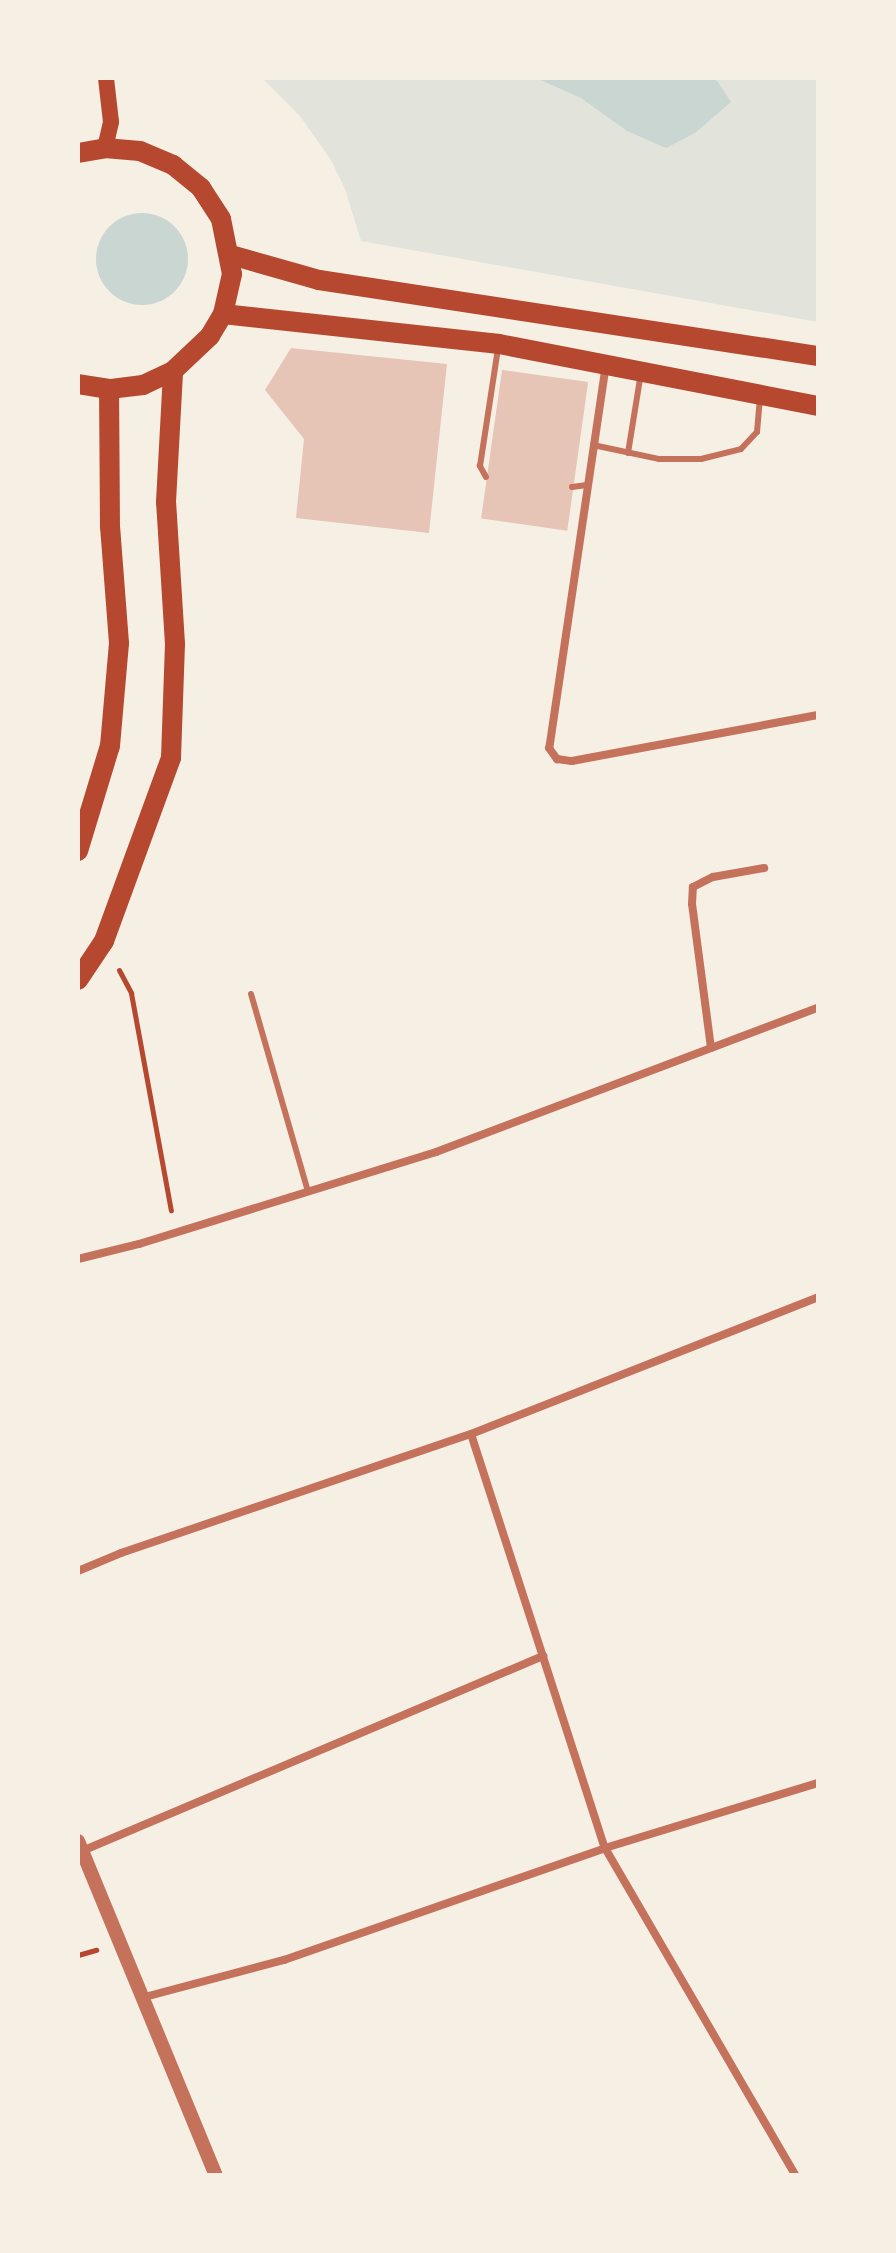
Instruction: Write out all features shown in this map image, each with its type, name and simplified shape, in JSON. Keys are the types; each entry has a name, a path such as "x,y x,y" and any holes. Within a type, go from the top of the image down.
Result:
{"main road":[{"path":"105,148 111,122 106,78"},
{"path":"78,153 105,148 140,151 173,165 201,188 221,219 231,255 232,274 223,314 194,356 173,371 143,385 109,389 78,384"},
{"path":"231,255 319,280 818,356"},
{"path":"223,314 499,344 641,369 818,406"},
{"path":"78,980 104,941 171,758 175,644 166,502 173,371"},
{"path":"78,851 110,746 119,643 110,527 109,389"}],"street":[{"path":"607,363 549,748 557,759 572,761 818,715"},
{"path":"711,1048 692,904 693,887 713,877 764,868"},
{"path":"78,1259 176,1233 436,1152 653,1073 818,1008"},
{"path":"78,1571 121,1553 471,1434 818,1297"},
{"path":"471,1434 605,1848 795,2175"},
{"path":"216,2175 80,1846 543,1656"},
{"path":"141,1998 284,1960 605,1848 818,1783"}],"lane":[{"path":"486,477 480,466 499,344"},
{"path":"628,453 641,369"},
{"path":"593,445 659,459 701,459 741,449 757,432 760,394"},
{"path":"572,487 587,485"},
{"path":"251,994 308,1191"}],"path":[{"path":"104,941 131,993 176,1233"}],"shaded area":[{"path":"262,78 818,78 818,322 361,241 345,189 331,160 300,116"},
{"path":"536,78 715,78 731,102 695,133 666,148 627,131 581,98"},
{"path":"142,213 159,217 174,227 184,242 188,259 184,276 174,291 159,301 142,305 125,301 110,291 100,276 96,259 100,242 110,227 125,217"}],"building":[{"path":"291,348 447,364 429,533 296,518 304,439 265,390"},
{"path":"502,370 588,382 567,531 481,519"}]}
